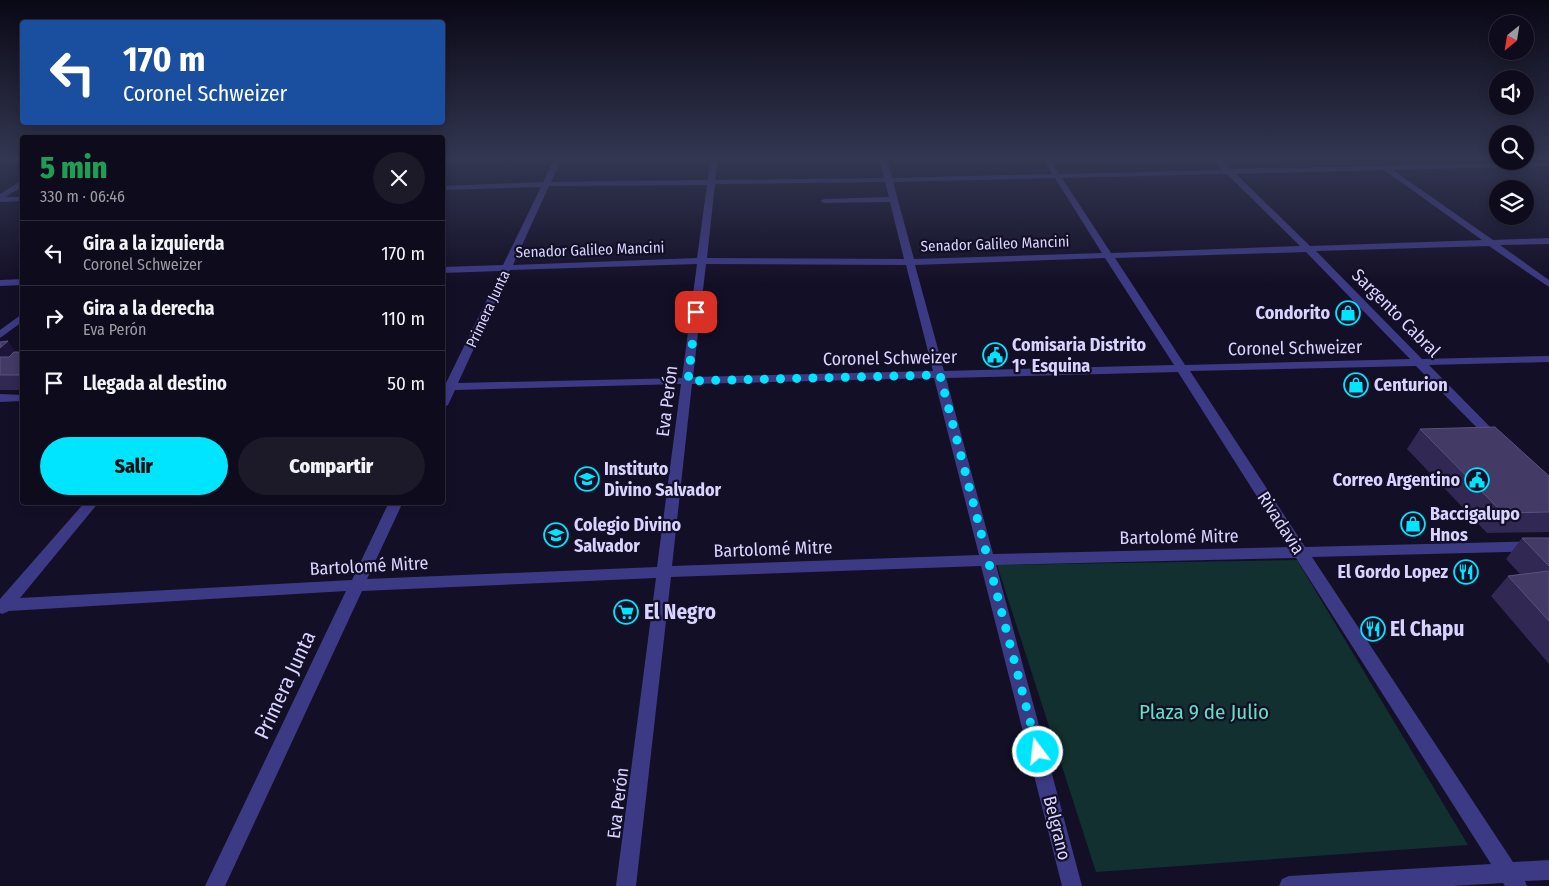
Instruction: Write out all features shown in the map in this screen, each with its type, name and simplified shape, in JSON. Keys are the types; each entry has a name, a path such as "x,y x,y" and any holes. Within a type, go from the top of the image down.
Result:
{"street":[{"name":"Primera Junta","path":"447,387 539,200"},
{"name":"Eva Perón","path":"626,886 666,572 710,200"},
{"path":"824,201 847,200"},
{"name":"Belgrano","path":"894,200 1072,886"},
{"name":"Rivadavia","path":"1073,200 1513,879"},
{"name":"Sargento Cabral","path":"1258,200 1502,445"},
{"path":"1432,200 1549,284"},
{"name":"Senador Galileo Mancini","path":"445,270 702,261 910,262 1549,241"},
{"path":"0,283 20,282"},
{"path":"0,335 20,319"},
{"name":"Coronel Schweizer","path":"447,387 1549,359"},
{"path":"0,398 20,398"},
{"path":"1,606 90,505"},
{"name":"Primera Junta","path":"215,886 395,505"},
{"name":"Bartolomé Mitre","path":"1,606 358,584 666,572 988,560 1549,546"},
{"path":"1289,886 1513,879 1549,870"}],"green space":[{"name":"Plaza 9 de Julio","path":"1297,560 1468,845 1096,872 997,565"}],"building":[{"path":"8,341 0,348 0,342"},
{"path":"14,352 20,352 20,375 0,375 0,357 9,357"},
{"path":"1495,427 1549,476 1549,512 1503,513 1420,429"},
{"path":"1522,538 1549,538 1549,566"},
{"path":"1549,571 1549,621 1508,576"}],"place":[{"name":"Condorito","path":"1348,313"},
{"name":"Comisaria Distrito 1° Esquina","path":"995,355"},
{"name":"Centurion","path":"1356,385"},
{"name":"Instituto Divino Salvador","path":"587,479"},
{"name":"Correo Argentino","path":"1477,480"},
{"name":"Baccigalupo Hnos","path":"1413,524"},
{"name":"Colegio Divino Salvador","path":"556,535"},
{"name":"El Gordo Lopez","path":"1466,572"},
{"name":"El Negro","path":"626,612"},
{"name":"El Chapu","path":"1373,629"}],"route":[{"path":"696,312 688,381 940,375 1038,752"}]}
